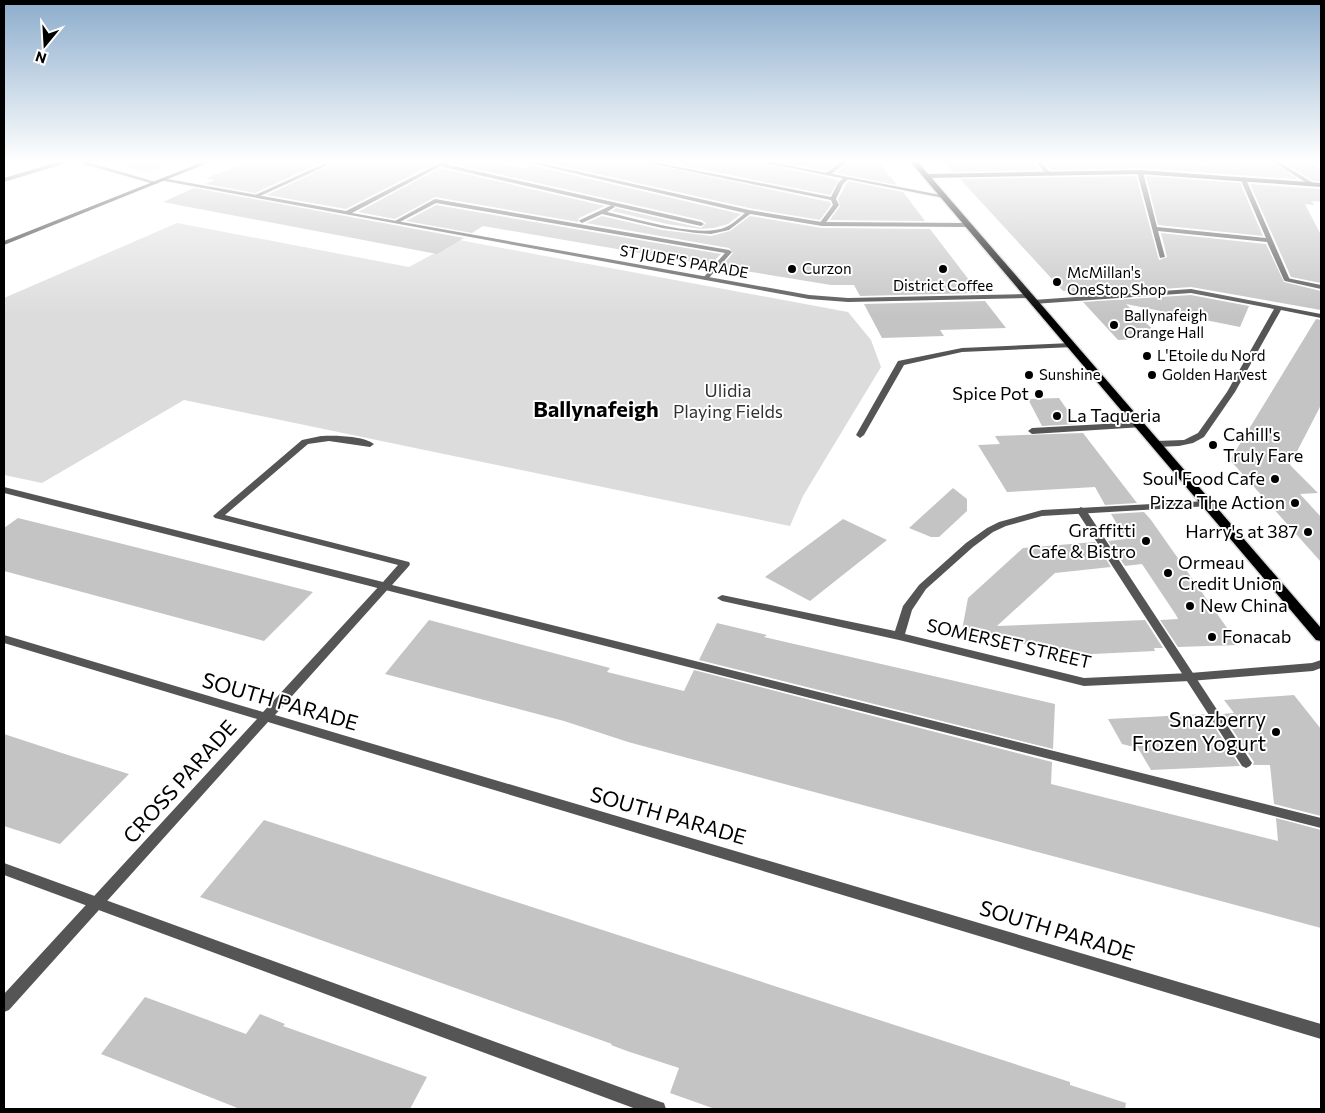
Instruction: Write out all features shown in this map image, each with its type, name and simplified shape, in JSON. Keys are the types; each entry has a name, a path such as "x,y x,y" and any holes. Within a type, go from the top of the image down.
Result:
{"main road":[{"path":"957,212 1321,637"}],"street":[{"path":"4,243 83,212"},
{"name":"ST JUDE'S PARADE","path":"341,212 830,300 1031,299 1191,291 1321,316"},
{"path":"396,222 415,212"},
{"path":"498,212 730,252 706,278"},
{"path":"582,221 601,212 658,225 708,232 728,228 748,212 822,224 968,225"},
{"path":"648,212 701,224"},
{"path":"822,224 831,212"},
{"path":"1151,212 1162,256"},
{"path":"1258,212 1287,280 1321,287"},
{"path":"1156,229 1270,240"},
{"path":"1156,444 1180,444 1194,440 1201,435 1231,392 1279,307"},
{"path":"860,435 901,363 962,350 1071,346"},
{"path":"1032,430 1140,425"},
{"name":"CROSS PARADE","path":"4,1005 405,564 218,516 305,442 316,438 337,438 370,444"},
{"path":"4,490 1321,822"},
{"path":"900,636 907,608 918,591 991,530 1015,519 1042,513 1206,504"},
{"path":"1081,510 1246,763"},
{"name":"SOMERSET STREET","path":"722,598 900,636 1084,682 1190,677 1313,667 1321,664"},
{"name":"SOUTH PARADE","path":"4,639 1321,1032"},
{"path":"4,869 658,1109"}],"green space":[{"name":"Ulidia Playing Fields","path":"177,223 409,267 459,240 848,312 871,340 881,367 803,496 790,526 184,400 42,483 4,475 4,298"}],"building":[{"path":"215,212 323,212 464,238 437,254"},
{"path":"358,212 408,212 395,219"},
{"path":"423,212 476,212 721,254 710,265 483,226 472,233 406,221"},
{"path":"520,212 592,212 579,218 578,222"},
{"path":"616,212 633,212 701,228 706,223 701,220 666,212 732,212 741,214 728,224 700,229 667,224"},
{"path":"772,212 826,212 820,220"},
{"path":"836,212 918,212 925,221 830,220"},
{"path":"990,212 1146,212 1159,260 1167,257 1161,233 1266,244 1284,282 1321,291 1321,310 1191,287 1076,295 1071,290 1063,291"},
{"path":"1155,212 1253,212 1263,236 1158,225"},
{"path":"1262,212 1309,212 1321,235 1321,283 1291,277"},
{"path":"602,216 662,230 711,236 730,231 750,216 822,228 930,229 979,293 860,296 854,285 831,285 721,267 733,253 729,248 586,223"},
{"path":"1191,295 1249,306 1240,327 1126,304 1162,338 1118,340 1083,302"},
{"path":"985,301 1006,328 940,330 944,336 882,338 864,304"},
{"path":"1316,319 1321,320 1321,405 1290,465 1318,493 1300,494 1321,517 1321,562 1230,460"},
{"path":"1059,398 1077,424 1042,426 1028,399"},
{"path":"1083,433 1137,503 1105,505 1095,487 1007,492 978,445 1000,444 995,436"},
{"path":"953,488 967,499 967,511 939,537 931,537 909,528"},
{"path":"1144,512 1239,645 1178,647 1160,620 1178,619 1176,615 1142,564 1125,566 1108,541 1126,539 1111,514"},
{"path":"18,518 313,592 264,641 4,571 4,528"},
{"path":"843,519 887,540 810,601 765,577"},
{"path":"1095,542 1111,567 1055,573 997,626 1145,620 1163,648 1154,648 1155,651 1072,655 962,630 968,598 1023,548"},
{"path":"429,620 610,668 607,672 684,691 694,670 1052,762 1051,784 1278,841 1276,818 1321,830 1321,928 628,742 564,721 385,674"},
{"path":"717,623 767,635 764,637 1055,704 1053,749 699,660"},
{"path":"1294,695 1321,729 1321,816 1274,804 1270,765 1253,765 1254,762 1222,714 1234,713 1224,700"},
{"path":"1206,714 1240,766 1151,770 1138,748 1122,744 1108,719"},
{"path":"4,734 129,774 60,844 4,826"},
{"path":"264,820 1070,1082 1070,1085 1126,1103 1125,1109 715,1109 670,1093 679,1068 200,897"},
{"path":"145,997 246,1034 260,1014 285,1024 283,1026 427,1077 410,1109 240,1109 101,1054"}],"place":[{"name":"Curzon","path":"792,269"},
{"name":"District Coffee","path":"943,269"},
{"name":"McMillan's OneStop Shop","path":"1057,282"},
{"name":"Ballynafeigh Orange Hall","path":"1114,325"},
{"name":"L'Etoile du Nord","path":"1147,356"},
{"name":"Sunshine","path":"1029,375"},
{"name":"Golden Harvest","path":"1152,375"},
{"name":"Spice Pot","path":"1039,394"},
{"name":"La Taqueria","path":"1057,416"},
{"name":"Cahill's Truly Fare","path":"1213,445"},
{"name":"Soul Food Cafe","path":"1275,479"},
{"name":"Pizza The Action","path":"1295,503"},
{"name":"Harry's at 387","path":"1308,532"},
{"name":"Graffitti Cafe & Bistro","path":"1146,541"},
{"name":"Ormeau Credit Union","path":"1168,573"},
{"name":"New China","path":"1190,606"},
{"name":"Fonacab","path":"1212,637"},
{"name":"Snazberry Frozen Yogurt","path":"1276,732"}],"district":[{"name":"Ballynafeigh","path":"596,409"}]}
